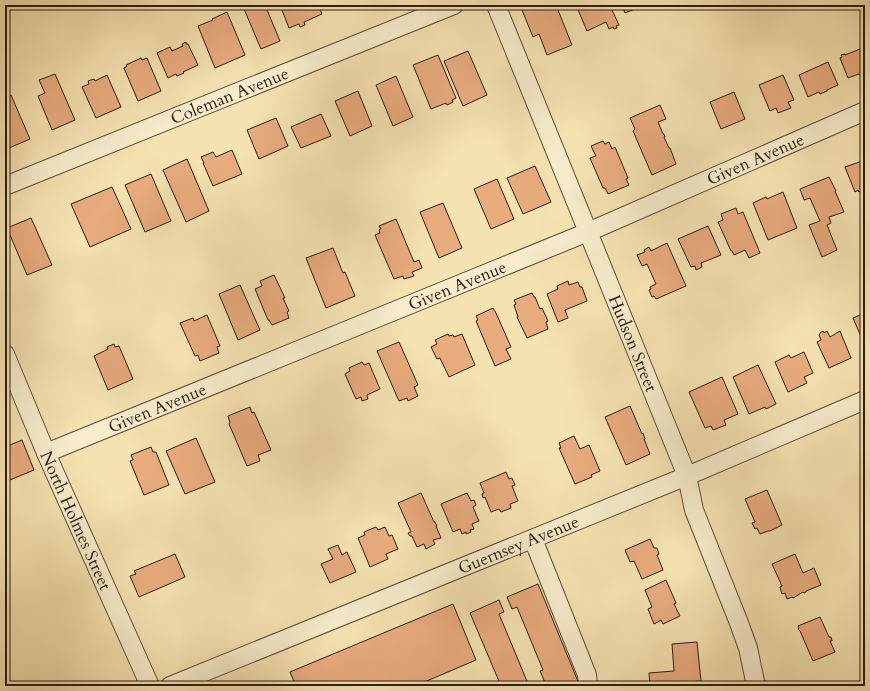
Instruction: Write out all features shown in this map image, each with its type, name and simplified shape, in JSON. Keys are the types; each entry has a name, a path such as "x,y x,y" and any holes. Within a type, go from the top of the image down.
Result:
{"street":[{"name":"Coleman Avenue","path":"5,186 454,5"},
{"name":"Hudson Street","path":"496,5 687,476 694,510 748,648 756,686"},
{"name":"Given Avenue","path":"46,453 588,232 865,111"},
{"name":"North Holmes Street","path":"5,354 46,453 150,686"},
{"name":"Guernsey Avenue","path":"170,686 687,476 865,400"},
{"path":"533,539 587,675 588,686"}],"building":[{"path":"253,5 265,5 280,41 261,49 244,9"},
{"path":"280,5 318,5 322,14 304,22 305,25 300,27 299,24 289,28"},
{"path":"527,5 556,5 572,45 547,55 539,34 533,37 522,10"},
{"path":"576,5 612,5 614,9 612,10 619,25 616,26 617,28 614,29 613,27 609,29 606,22 587,31"},
{"path":"622,5 645,5 625,13"},
{"path":"227,12 245,55 215,68 198,26"},
{"path":"186,42 198,65 183,72 184,73 177,76 176,74 168,78 157,53 170,47 172,51 183,46 182,44"},
{"path":"865,47 865,75 861,77 859,74 848,78 840,58 842,57 841,55 845,55"},
{"path":"468,51 487,95 463,106 444,61"},
{"path":"438,55 456,98 452,100 453,102 447,105 446,103 431,109 413,65"},
{"path":"141,58 142,60 147,58 161,91 138,101 124,68 127,66 126,65"},
{"path":"828,62 838,85 820,94 819,92 808,97 799,75"},
{"path":"55,74 75,120 52,130 38,96 45,93 39,80"},
{"path":"107,75 121,107 96,118 82,87 89,84 88,81 94,79 95,81"},
{"path":"783,75 794,100 788,102 791,108 778,113 776,108 770,111 759,85"},
{"path":"396,76 413,117 393,126 376,85"},
{"path":"358,91 372,126 350,136 335,101"},
{"path":"734,92 745,119 721,129 710,102"},
{"path":"11,95 30,139 9,148 5,140 5,98"},
{"path":"660,105 666,119 658,122 676,164 652,175 633,131 635,129 630,118"},
{"path":"321,114 331,136 301,148 291,127"},
{"path":"276,118 288,146 259,159 247,130"},
{"path":"603,141 605,144 609,142 612,149 615,147 628,178 626,179 629,185 608,194 605,188 603,188 590,158 596,156 591,146"},
{"path":"232,150 242,174 213,186 201,157 213,152 216,157"},
{"path":"187,159 209,211 186,222 163,170"},
{"path":"865,160 865,185 863,185 865,188 859,192 858,190 855,192 845,167"},
{"path":"535,166 551,202 523,214 507,178"},
{"path":"151,174 171,221 145,232 125,185"},
{"path":"829,177 844,212 829,217 831,223 827,225 837,250 822,257 809,225 820,221 810,198 804,200 800,189"},
{"path":"497,179 514,219 491,229 474,189"},
{"path":"112,187 131,229 90,247 71,204"},
{"path":"783,192 797,228 768,240 753,203"},
{"path":"443,203 462,248 439,258 420,212"},
{"path":"736,208 738,214 743,212 760,253 749,258 745,250 734,255 718,222 723,220 721,214"},
{"path":"31,218 52,265 27,275 7,228"},
{"path":"396,219 414,262 419,260 422,268 412,272 414,276 404,279 403,276 394,279 375,235 380,233 379,230 381,229 379,226"},
{"path":"708,226 721,255 701,263 702,267 696,270 695,266 691,267 678,239"},
{"path":"667,243 686,286 656,299 654,296 652,297 649,290 651,289 650,287 656,284 647,264 642,266 637,255 645,252 644,250 649,247 651,251"},
{"path":"333,248 343,273 345,272 355,296 326,308 306,258"},
{"path":"274,275 285,298 283,298 289,311 287,312 289,318 272,325 268,320 255,289 262,286 260,281"},
{"path":"568,281 569,285 578,282 580,287 582,287 587,301 565,310 568,318 558,322 547,294 558,289 557,286"},
{"path":"240,285 260,330 238,340 219,294"},
{"path":"532,293 540,309 542,308 548,321 546,322 548,329 527,338 517,317 514,305 516,304 514,300"},
{"path":"493,308 511,347 506,349 511,359 495,366 476,321 478,320 476,316"},
{"path":"865,313 865,346 853,318"},
{"path":"207,315 220,346 217,347 219,353 200,361 198,355 195,356 180,323 193,318 194,321"},
{"path":"823,331 824,333 827,331 830,337 840,331 851,358 829,368 817,342 821,340 819,335"},
{"path":"448,334 449,336 453,335 454,337 462,334 475,365 449,377 440,358 437,359 431,347 437,344 435,340"},
{"path":"399,342 418,385 414,387 418,396 408,401 407,398 399,401 377,351"},
{"path":"114,344 115,347 119,346 133,379 108,390 94,356 108,349 107,347"},
{"path":"804,352 813,373 804,377 807,383 788,392 775,362 789,355 791,358"},
{"path":"362,362 364,365 369,363 380,389 367,395 368,399 362,401 361,397 356,399 345,374 350,371 349,368"},
{"path":"758,365 776,404 766,409 765,407 749,414 733,377"},
{"path":"722,377 738,414 724,420 726,425 713,430 711,426 705,428 689,392"},
{"path":"630,406 642,434 643,433 650,454 626,465 605,417"},
{"path":"250,407 252,413 254,412 271,450 258,455 260,461 247,466 229,424 228,416"},
{"path":"574,436 580,449 589,445 600,471 591,475 592,477 575,484 559,448 561,448 559,443"},
{"path":"196,438 215,482 185,494 166,451"},
{"path":"22,440 34,470 5,482 5,447"},
{"path":"151,447 153,452 156,452 169,485 144,495 130,461 133,460 131,455"},
{"path":"506,472 509,479 512,478 515,485 512,486 518,501 510,504 511,508 501,512 499,509 491,512 485,497 483,498 482,494 484,493 480,483"},
{"path":"767,490 782,525 760,534 752,523 755,522 745,499"},
{"path":"421,493 437,526 441,538 433,540 435,544 426,549 424,544 417,547 412,536 408,533 411,532 398,503"},
{"path":"467,493 471,501 474,500 476,505 473,507 479,521 472,524 474,529 470,530 471,532 462,534 460,529 453,532 441,504"},
{"path":"376,527 378,530 385,527 389,536 392,535 398,549 386,554 388,559 370,567 358,538 365,535 364,532"},
{"path":"650,539 654,548 657,548 659,554 657,555 663,570 642,579 634,561 630,562 625,550"},
{"path":"338,545 342,555 347,552 356,572 330,583 321,564 333,559 328,549"},
{"path":"175,554 185,577 139,597 130,576 136,574 134,571"},
{"path":"795,554 803,573 814,568 821,585 804,593 803,592 793,598 787,599 785,593 782,594 780,587 782,586 772,564"},
{"path":"666,580 676,603 674,604 680,616 663,624 661,620 654,624 648,609 652,607 645,590"},
{"path":"538,584 579,684 574,686 543,686 546,685 540,671 543,670 517,607 512,609 507,597"},
{"path":"499,600 504,612 499,614 529,686 501,686 470,613"},
{"path":"453,604 476,660 415,686 296,686 290,672"},
{"path":"820,617 829,637 831,637 832,641 830,641 835,652 813,661 798,626"},
{"path":"697,642 701,681 650,686 649,673 674,671 672,644"}]}
